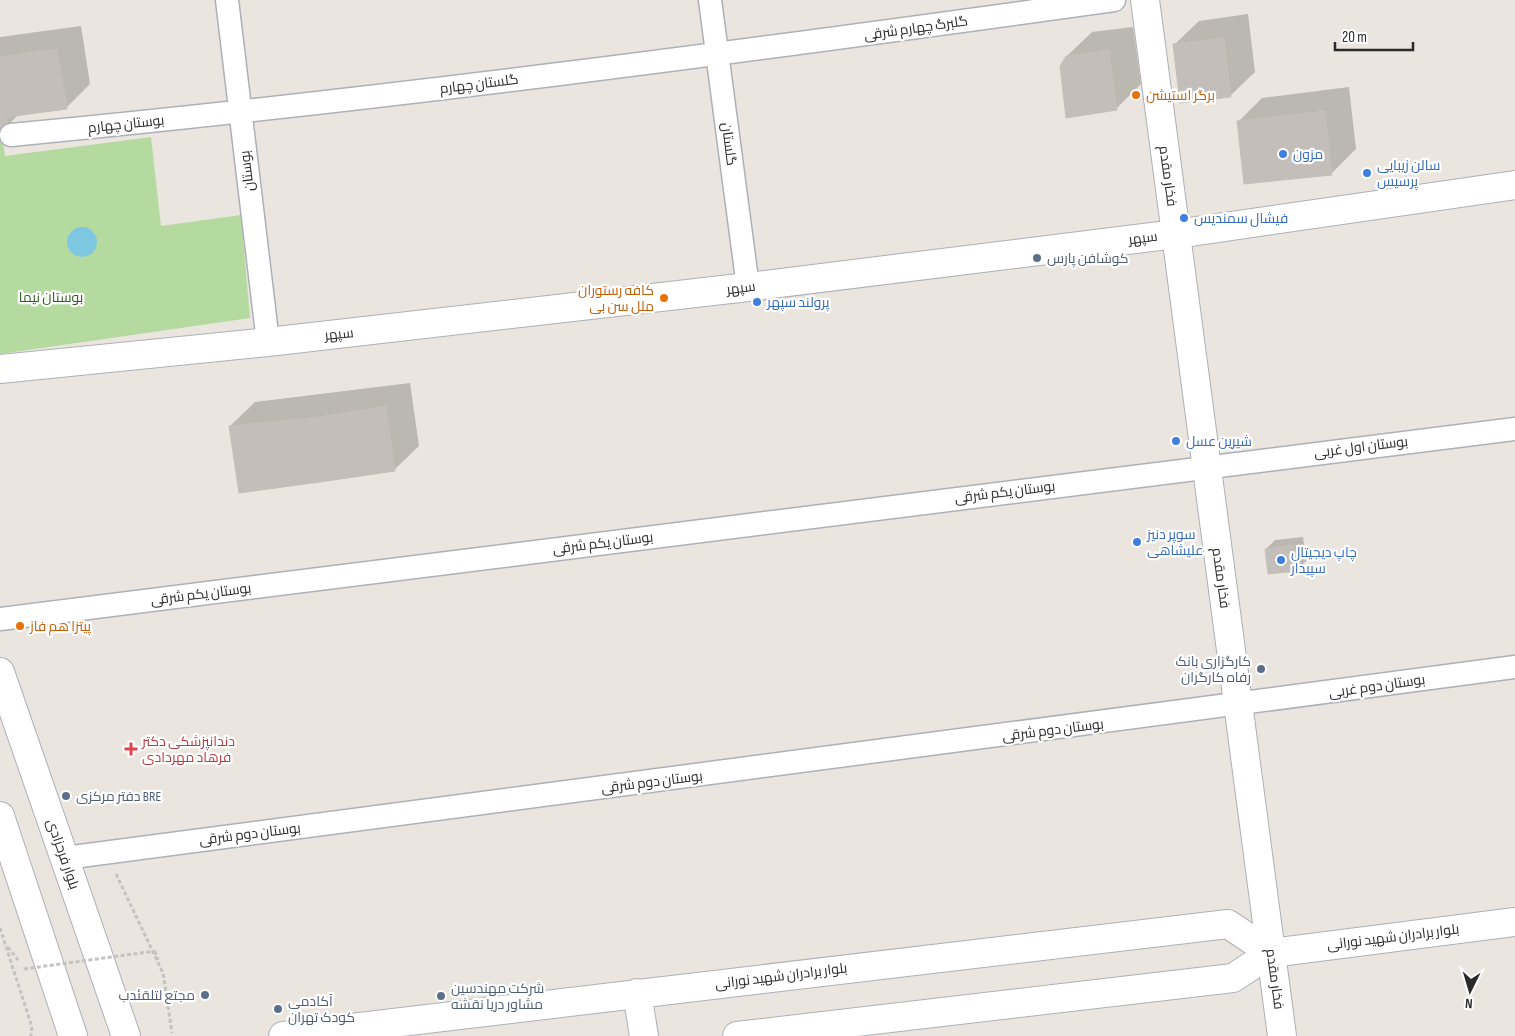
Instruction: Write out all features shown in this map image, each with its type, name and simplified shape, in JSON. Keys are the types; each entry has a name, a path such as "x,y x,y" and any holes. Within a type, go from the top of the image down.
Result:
{"street":[{"name":"بوستان","path":"227,0 268,342"},
{"name":"گلستان","path":"710,0 748,287"},
{"name":"گلبرگ چهارم شرقی","path":"717,55 1114,0"},
{"name":"فخار مقدم","path":"1145,0 1282,1036"},
{"name":"گلستان چهارم","path":"240,113 717,55"},
{"name":"بوستان چهارم","path":"11,135 240,113"},
{"name":"سپهر","path":"0,378 13,368 268,342 748,287 1176,234 1515,185"},
{"name":"بوستان اول غربی","path":"1206,466 1515,428"},
{"name":"بوستان یکم شرقی","path":"0,619 1206,466"},
{"name":"بوستان دوم غربی","path":"1238,705 1515,668"},
{"name":"بلوار فرحزادی","path":"0,672 126,1036"},
{"name":"بوستان دوم شرقی","path":"65,858 1238,705"},
{"path":"0,817 73,1036"},
{"name":"بلوار برادران شهید نورانی","path":"737,1036 1233,978 1271,953 1515,922"},
{"name":"بلوار برادران شهید نورانی","path":"283,1036 1228,924 1271,953"},
{"path":"637,993 644,1036"}],"path":[{"path":"113,867 163,973"},
{"path":"0,928 32,1027 31,1036"},
{"path":"6,944 24,968 156,951 163,973 172,1033"}],"green space":[{"name":"بوستان نیما","path":"0,123 5,156 151,137 161,226 241,215 250,318 0,354","holes":["70,232 96,246 89,255 75,255 67,241"]}],"water":[{"path":"82,227 93,231 97,242 93,253 82,257 71,253 67,242 71,231"}],"building":[{"path":"1224,38 1231,97 1180,103 1173,44"},
{"path":"57,49 67,109 7,117 8,128 0,129 0,57"},
{"path":"1109,50 1117,110 1066,118 1060,66 1066,56"},
{"path":"1325,111 1332,175 1244,184 1237,121"},
{"path":"386,406 395,471 320,482 311,418"},
{"path":"311,418 320,482 239,493 229,426"},
{"name":"چاپ دیجیتال سپیدار","path":"1294,545 1298,571 1268,574 1265,549"}],"place":[{"name":"برگر استیشن","path":"1136,95"},
{"name":"مزون","path":"1283,154"},
{"name":"سالن زیبایی پرسیس","path":"1367,173"},
{"name":"فیشال سمندیس","path":"1184,218"},
{"name":"کوشافن پارس","path":"1037,258"},
{"name":"کافه رستوران ملل سن بی","path":"664,298"},
{"name":"پرولند سپهر","path":"757,302"},
{"name":"شیرین عسل","path":"1176,441"},
{"name":"سوپر دنيز عليشاهى","path":"1137,542"},
{"name":"چاپ دیجیتال سپیدار","path":"1281,560"},
{"name":"پیتزا هم فاز","path":"20,626"},
{"name":"کارگزاری بانک رفاه کارگران","path":"1261,669"},
{"name":"دندانپزشکی دکتر فرهاد مهردادی","path":"131,749"},
{"name":"دفتر مرکزی BRE","path":"66,796"},
{"name":"مجتع لتلقئدب","path":"205,995"},
{"name":"شرکت مهندسین مشاور دریا نقشه","path":"441,996"},
{"name":"آکادمی کودک تهران","path":"278,1009"}]}
